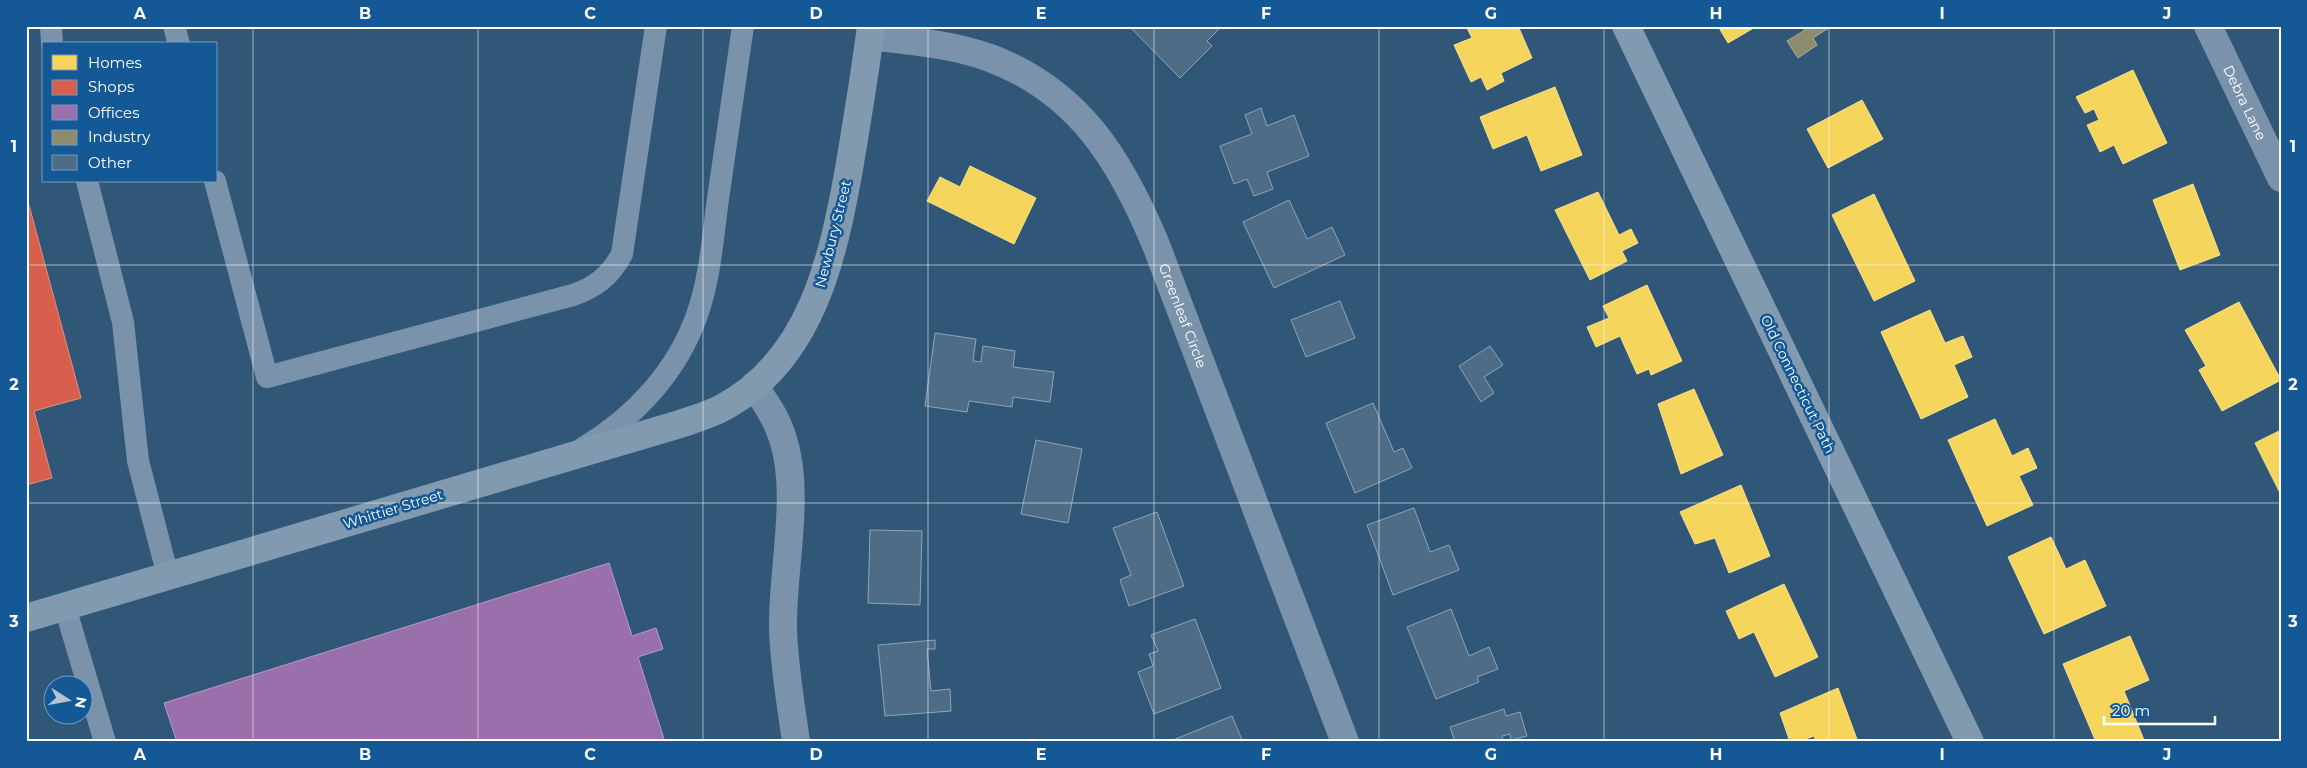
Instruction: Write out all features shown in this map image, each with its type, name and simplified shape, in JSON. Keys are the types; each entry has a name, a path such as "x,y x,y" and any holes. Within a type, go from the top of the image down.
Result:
{"street":[{"name":"Old Connecticut Path","path":"1626,26 1970,742"},
{"name":"Debra Lane","path":"2208,26 2281,178"},
{"name":"Newbury Street","path":"754,386 772,368 796,337 810,312 824,278 843,201 871,31"},
{"name":"Greenleaf Circle","path":"871,31 989,58 1027,74 1060,97 1092,128 1116,163 1138,202 1156,245 1345,742"},
{"name":"Whittier Street","path":"26,618 702,417 729,404 754,386"},
{"path":"754,386 772,412 784,440 788,458 790,514 783,629 788,686 796,742"}],"lane":[{"path":"51,26 52,42"},
{"path":"174,26 178,42"},
{"path":"215,182 267,377 588,290 607,277 622,254 656,26"},
{"path":"558,460 598,438 633,410 666,374 698,314 708,269 743,26"},
{"path":"87,182 123,322 128,352 138,461 168,576"},
{"path":"65,607 105,742"}],"building: Homes":[{"path":"1466,26 1518,26 1532,58 1501,73 1504,81 1487,90 1481,77 1471,82 1454,45 1472,38"},
{"path":"1718,26 1757,26 1728,43"},
{"path":"2133,70 2167,143 2123,164 2114,145 2100,152 2087,125 2099,120 2094,109 2085,113 2076,97"},
{"path":"1555,87 1582,155 1541,171 1527,135 1493,149 1480,117"},
{"path":"1862,100 1883,139 1828,168 1807,129"},
{"path":"970,166 1036,198 1014,244 927,201 940,177 960,187"},
{"path":"2193,184 2220,255 2180,270 2153,200"},
{"path":"1598,192 1619,235 1631,229 1638,243 1622,251 1627,261 1590,280 1555,210"},
{"path":"1874,194 1915,281 1874,301 1832,215"},
{"path":"1647,285 1682,361 1651,375 1649,369 1637,374 1620,336 1596,347 1587,327 1609,318 1603,306"},
{"path":"2239,302 2281,380 2222,411 2199,370 2206,366 2185,330"},
{"path":"1930,310 1945,343 1963,336 1972,357 1954,365 1968,397 1921,419 1881,332"},
{"path":"1694,389 1723,455 1681,474 1658,404"},
{"path":"1995,419 2012,456 2028,448 2037,468 2019,476 2033,505 1987,526 1948,440"},
{"path":"2281,430 2281,495 2255,443"},
{"path":"1741,485 1770,556 1729,573 1715,538 1695,544 1680,512"},
{"path":"2051,537 2066,569 2085,560 2106,606 2044,634 2008,557"},
{"path":"1784,584 1818,657 1775,677 1754,632 1739,639 1726,611"},
{"path":"2130,636 2149,680 2124,691 2144,740 2139,742 2096,742 2063,664"},
{"path":"1838,688 1858,742 1816,742 1814,736 1797,742 1790,742 1780,713"}],"building: Shops":[{"path":"26,194 81,398 34,411 52,478 26,485"}],"building: Offices":[{"path":"609,563 632,636 656,628 663,649 638,657 665,742 177,742 164,703"}],"building: Industry":[{"path":"1802,26 1832,26 1813,38 1817,45 1798,58 1787,41 1805,30"}],"building: Other":[{"path":"1133,26 1222,26 1207,41 1212,46 1180,78 1131,28"},
{"path":"1261,108 1267,126 1294,115 1309,156 1267,172 1273,189 1254,196 1247,179 1234,184 1220,146 1252,134 1245,115"},
{"path":"1289,200 1307,239 1332,227 1345,255 1274,288 1243,222"},
{"path":"1340,301 1355,338 1306,357 1291,320"},
{"path":"935,333 976,339 973,361 981,362 983,346 1015,351 1013,367 1054,372 1050,402 1013,397 1012,407 969,401 967,412 925,406"},
{"path":"1490,346 1503,365 1484,377 1494,393 1481,402 1459,366"},
{"path":"1373,403 1394,452 1403,448 1412,468 1355,493 1326,423"},
{"path":"1036,440 1082,449 1068,523 1021,514"},
{"path":"1414,508 1430,552 1449,545 1459,570 1393,595 1367,525"},
{"path":"1157,512 1184,586 1129,606 1120,580 1131,575 1113,528"},
{"path":"870,530 922,531 920,605 868,603"},
{"path":"1451,609 1469,656 1489,647 1498,669 1477,677 1479,682 1436,699 1407,627"},
{"path":"1195,619 1221,688 1154,714 1138,672 1153,666 1149,654 1158,651 1151,635"},
{"path":"935,640 935,649 927,649 931,691 950,689 951,711 885,716 878,645"},
{"path":"1504,709 1506,716 1520,712 1527,736 1511,740 1510,734 1502,736 1504,742 1455,742 1450,727"},
{"path":"1232,716 1243,742 1174,742 1173,740"}]}
